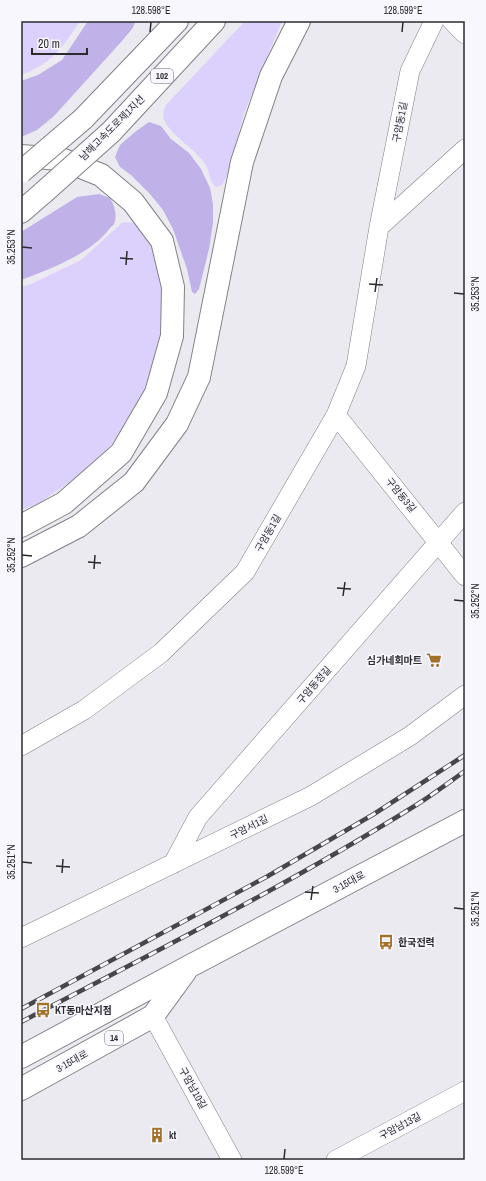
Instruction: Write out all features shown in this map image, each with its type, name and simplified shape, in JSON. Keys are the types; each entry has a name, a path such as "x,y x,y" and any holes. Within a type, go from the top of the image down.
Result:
{"main road":[{"name":"102","path":"21,172 83,119 177,21"},
{"name":"남해고속도로제1지선","path":"21,212 110,132 214,21"},
{"path":"21,556 80,526 134,482 177,424 199,377 242,162 271,76 299,21"},
{"path":"21,156 61,159 101,175 133,202 162,241 173,287 172,336 156,393 121,453 64,503 21,526"},
{"name":"3·15대로","path":"21,1057 465,821"},
{"name":"3·15대로","path":"21,1089 153,1016 190,966"}],"street":[{"name":"구암동1길","path":"21,746 84,710 161,653 245,572 336,415 356,366 379,227 410,71 434,21"},
{"path":"452,21 465,34"},
{"path":"379,227 465,149"},
{"name":"구암동3길","path":"336,415 465,576"},
{"name":"구암동정길","path":"173,864 198,817 465,512"},
{"name":"구암서1길","path":"21,938 311,796 410,736 465,695"},
{"name":"구암남10길","path":"153,1016 232,1160"},
{"name":"구암남13길","path":"336,1160 465,1091"}],"shaded area":[{"path":"21,21 80,21 56,54 41,65 21,75"},
{"path":"88,21 136,21 132,29 122,41 54,116 37,130 21,137 21,81 38,75 62,60"},
{"path":"245,21 282,21 244,113 227,176 222,185 216,187 211,180 206,165 196,153 172,132 163,116 166,105"},
{"path":"149,122 161,126 171,139 189,153 201,169 210,188 213,204 213,223 209,249 199,289 195,294 192,292 187,269 173,229 163,210 150,194 131,175 120,167 115,157 120,145"},
{"path":"99,194 110,198 113,203 116,215 113,225 92,246 81,253 57,266 21,280 21,232 77,197"},
{"path":"123,222 137,223 148,231 165,291 160,334 148,381 134,415 110,446 75,478 39,503 21,510 21,287 31,284 81,260"}],"railway":[{"path":"21,1009 268,876 374,814 465,755"},
{"path":"21,1022 268,892 420,803 465,771"}],"place":[{"name":"심가네회마트","path":"434,660"},
{"name":"한국전력","path":"386,942"},
{"name":"KT동마산지점","path":"43,1010"},
{"name":"kt","path":"157,1135"}]}
